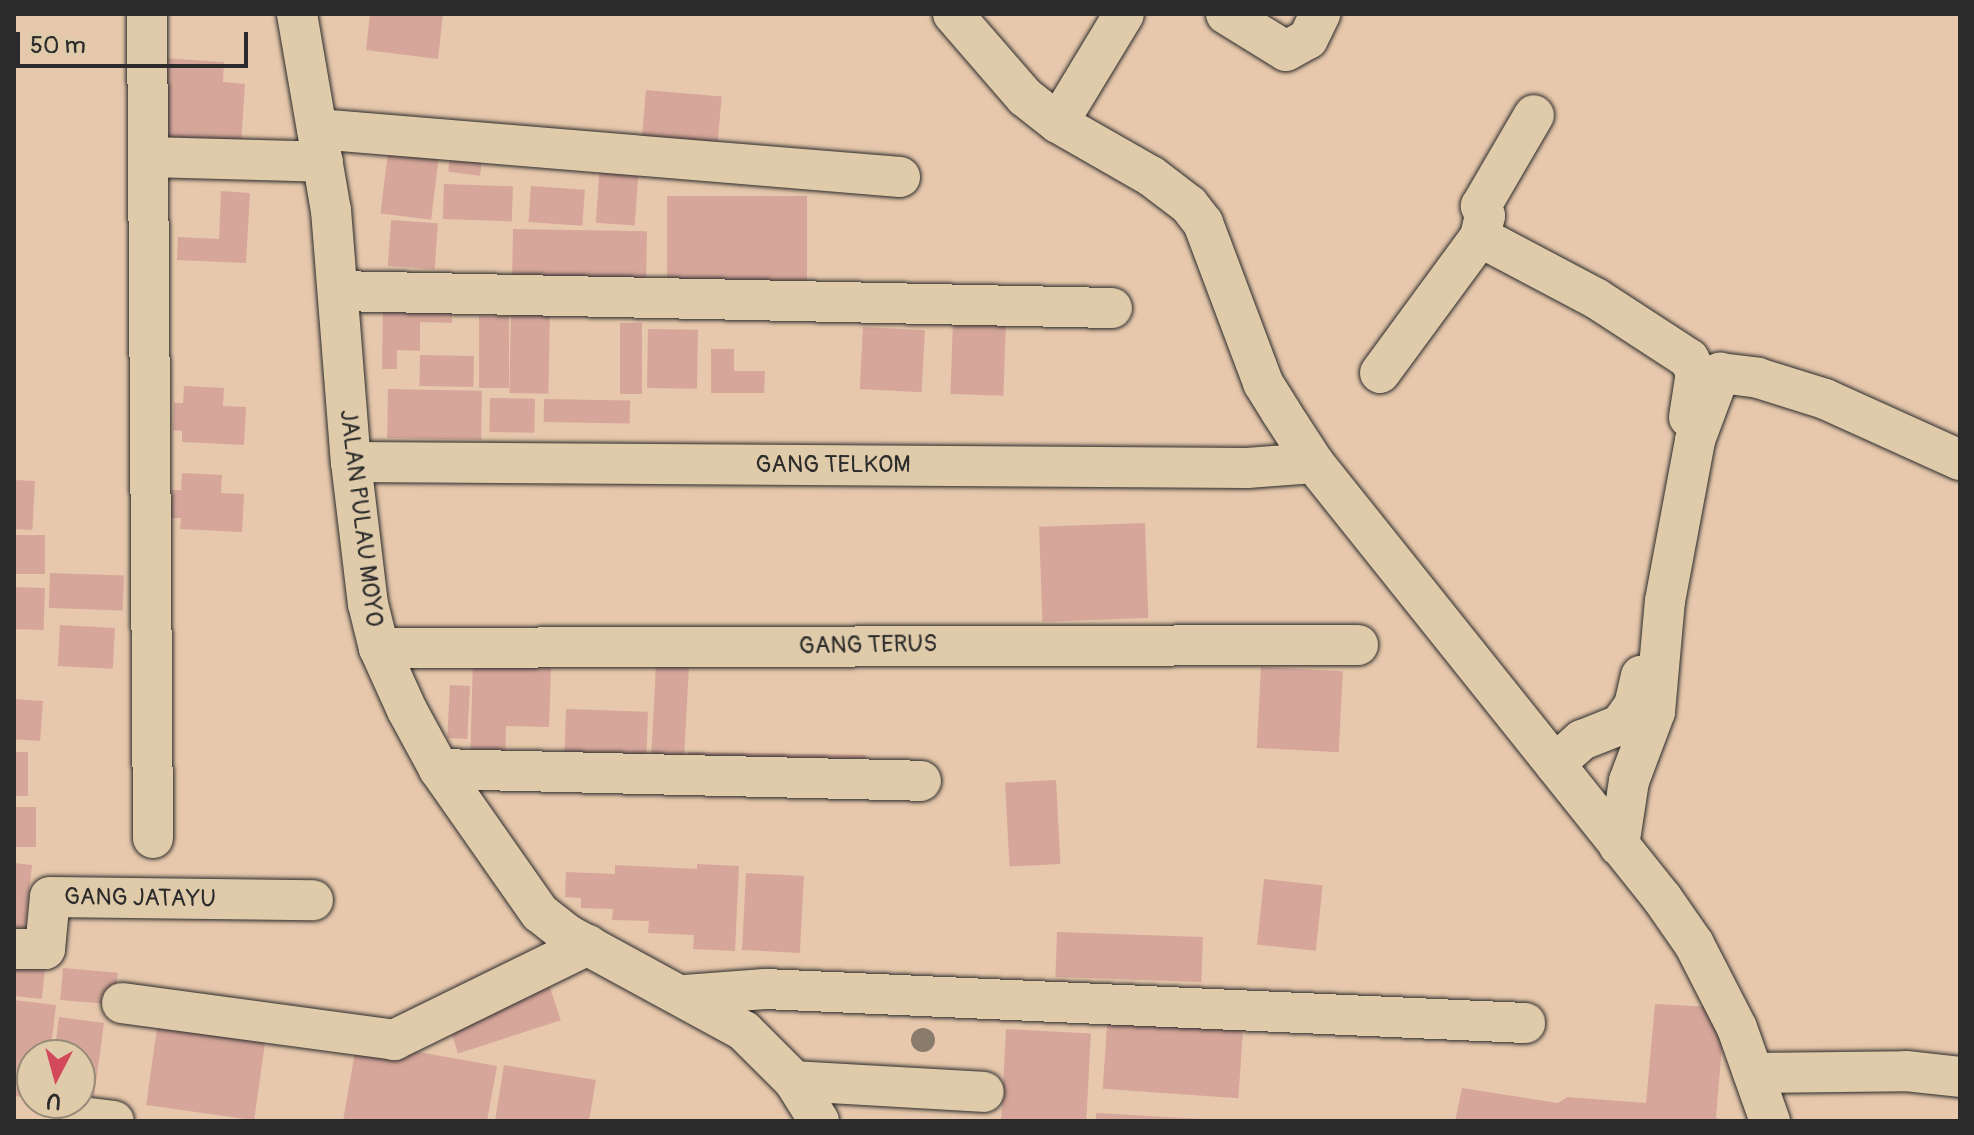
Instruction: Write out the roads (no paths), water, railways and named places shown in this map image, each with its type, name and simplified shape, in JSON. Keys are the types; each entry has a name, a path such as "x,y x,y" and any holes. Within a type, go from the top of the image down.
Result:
{"street":[{"path":"147,14 153,838"},
{"name":"JALAN PULAU MOYO","path":"297,14 320,145 338,291 351,462 368,604 379,648 439,769 540,913 588,945 685,995 744,1031 794,1081 819,1121"},
{"path":"953,14 990,60 1058,123 1151,176 1189,205 1203,223 1263,383 1314,463 1567,754 1623,813 1737,1028 1770,1121"},
{"path":"1058,123 1124,14"},
{"path":"1226,14 1286,51 1308,39 1320,14"},
{"path":"1380,373 1480,237 1485,216 1481,206 1534,115"},
{"path":"149,157 320,145 900,177"},
{"path":"1480,237 1597,299 1696,367 1695,391 1648,600 1640,691 1620,725 1567,754"},
{"path":"338,291 1112,308"},
{"path":"1623,813 1655,712 1671,564 1695,440 1720,373 1758,378 1825,399 1960,460"},
{"name":"GANG TELKOM","path":"351,462 1217,468 1314,463"},
{"name":"GANG TERUS","path":"379,648 1358,645"},
{"path":"439,769 921,781"},
{"name":"GANG JATAYU","path":"14,949 45,949 50,897 313,900"},
{"path":"122,1003 394,1040 588,945"},
{"path":"685,995 765,989 1525,1023"},
{"path":"1753,1073 1906,1071 1960,1077"},
{"path":"794,1081 984,1092"}]}
